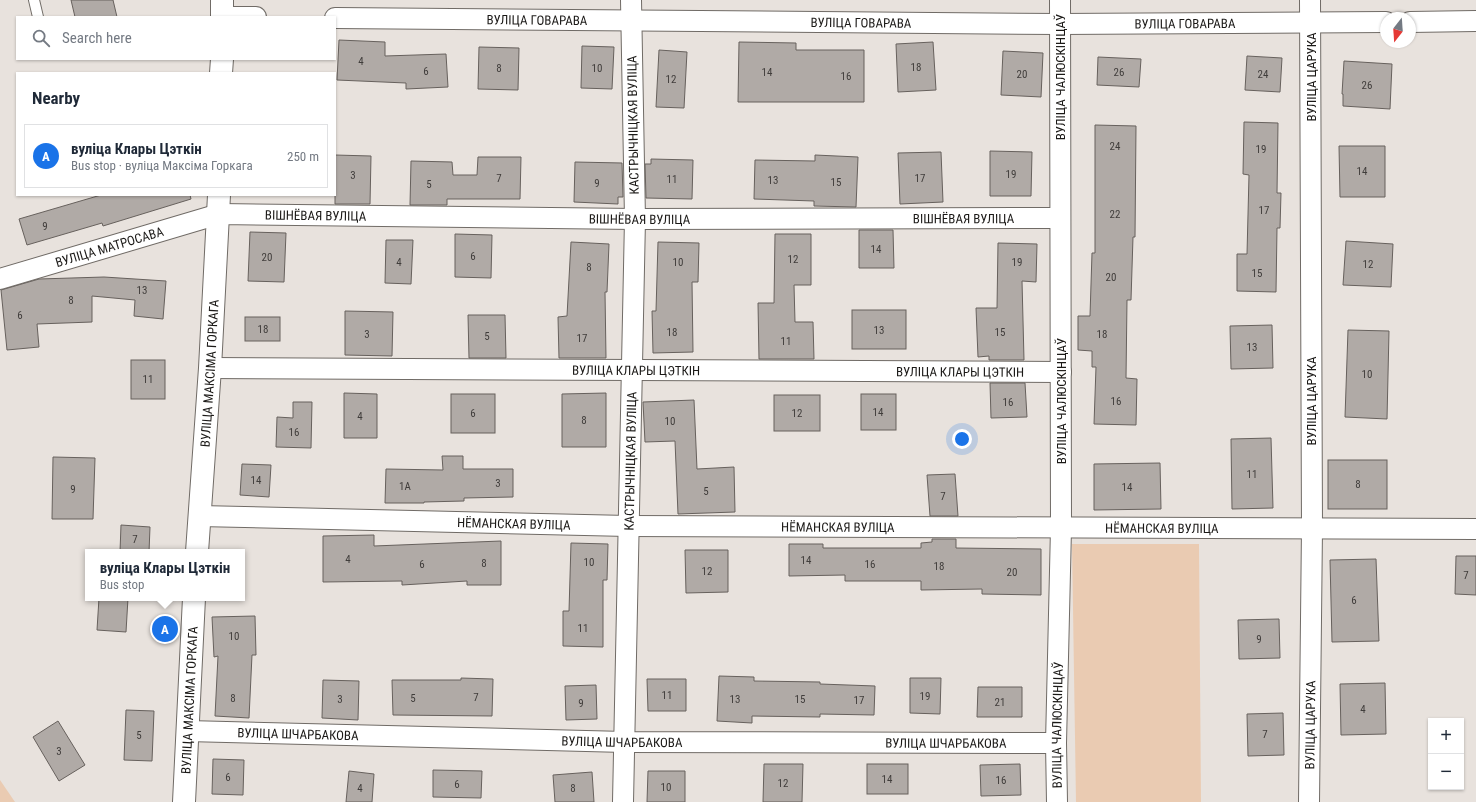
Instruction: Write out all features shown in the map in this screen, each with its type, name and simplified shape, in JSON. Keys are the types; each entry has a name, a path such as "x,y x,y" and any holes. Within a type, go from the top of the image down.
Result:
{"street":[{"path":"222,0 222,16"},
{"name":"КАСТРЫЧНІЦКАЯ ВУЛІЦА","path":"623,802 634,219 631,0"},
{"name":"ВУЛІЦА ЧАЛЮСКІНЦАЎ","path":"1057,802 1056,744 1061,528 1060,0"},
{"name":"ВУЛІЦА ЦАРУКА","path":"1309,802 1312,528 1310,0"},
{"name":"ВУЛІЦА ГОВАРАВА","path":"336,18 1060,24 1380,22"},
{"path":"1416,22 1476,21"},
{"path":"221,72 222,60"},
{"name":"ВІШНЁВАЯ ВУЛІЦА","path":"219,205 634,219 1060,218"},
{"name":"ВУЛІЦА МАТРОСАВА","path":"0,279 219,205"},
{"name":"ВУЛІЦА МАКСІМА ГОРКАГА","path":"197,549 210,368 219,205"},
{"name":"ВУЛІЦА КЛАРЫ ЦЭТКІН","path":"210,368 1061,372"},
{"name":"НЁМАНСКАЯ ВУЛІЦА","path":"199,516 628,526 1476,529"},
{"name":"ВУЛІЦА МАКСІМА ГОРКАГА","path":"184,802 194,601"},
{"name":"ВУЛІЦА ШЧАРБАКОВА","path":"187,731 625,742 1056,744"}],"lane":[{"path":"34,0 38,16"}],"shaded area":[{"path":"1072,544 1199,544 1201,802 1076,802"},
{"path":"0,780 15,802 0,802"}],"building":[{"path":"71,0 113,0 117,16 75,16"},
{"path":"339,40 385,42 385,56 446,54 448,87 406,89 406,83 337,80"},
{"path":"739,42 796,43 796,50 864,50 864,102 738,102"},
{"path":"933,42 936,90 898,92 896,44"},
{"path":"582,46 614,47 612,89 581,88"},
{"path":"479,47 519,48 518,90 478,89"},
{"path":"659,50 687,52 684,108 656,107"},
{"path":"1003,51 1043,53 1041,97 1001,95"},
{"path":"1247,56 1282,58 1280,92 1245,90"},
{"path":"1098,57 1141,59 1139,87 1097,85"},
{"path":"1344,61 1392,64 1390,109 1343,106 1342,94"},
{"path":"1244,122 1278,123 1277,193 1281,193 1280,228 1277,228 1276,292 1237,291 1237,254 1247,254 1249,175 1243,174"},
{"path":"1095,125 1136,126 1135,237 1133,237 1131,300 1127,300 1126,378 1137,379 1136,425 1094,424 1096,367 1092,367 1092,351 1078,350 1078,316 1090,316 1092,253 1095,253"},
{"path":"1339,146 1385,146 1385,197 1340,197"},
{"path":"990,151 1032,152 1031,196 990,196"},
{"path":"941,152 943,202 900,204 898,153"},
{"path":"336,155 371,156 370,204 335,204"},
{"path":"815,155 858,157 856,207 814,206 814,201 754,199 755,160 815,161"},
{"path":"478,157 521,157 520,199 447,199 447,205 410,205 411,161 452,162 453,175 477,175"},
{"path":"651,159 693,160 692,199 646,198 645,164 651,164"},
{"path":"575,162 622,163 623,197 618,197 618,204 574,202"},
{"path":"98,196 190,196 191,199 103,226 102,223 27,245 19,219"},
{"path":"859,230 893,230 894,268 859,268"},
{"path":"250,232 286,233 284,282 248,281"},
{"path":"455,234 492,235 491,278 455,277"},
{"path":"775,234 811,234 811,285 794,285 795,322 813,322 814,359 759,359 758,303 774,303"},
{"path":"386,240 413,240 411,284 385,283"},
{"path":"1346,241 1393,244 1391,287 1343,285"},
{"path":"571,242 609,244 607,292 605,292 606,358 559,358 558,317 567,316"},
{"path":"658,242 699,243 698,282 692,282 693,352 653,353 652,311 656,311"},
{"path":"998,243 1037,244 1036,282 1022,281 1024,360 989,360 989,356 978,357 976,308 997,308"},
{"path":"104,277 166,281 163,319 134,316 135,300 92,296 92,322 37,324 39,347 7,350 1,290 39,279"},
{"path":"852,310 906,310 906,349 852,349"},
{"path":"345,311 393,312 392,356 345,355"},
{"path":"468,315 505,315 506,358 469,358"},
{"path":"245,317 280,317 280,341 245,341"},
{"path":"1272,325 1273,368 1231,369 1230,326"},
{"path":"1348,330 1389,331 1387,419 1345,417"},
{"path":"131,360 165,360 165,399 131,399"},
{"path":"990,383 1025,383 1027,417 991,418"},
{"path":"344,393 377,394 377,438 344,438"},
{"path":"606,393 606,447 562,447 562,394"},
{"path":"451,394 495,394 495,433 451,433"},
{"path":"861,394 896,394 896,430 861,430"},
{"path":"774,395 820,395 820,431 774,431"},
{"path":"694,400 697,469 734,467 735,512 678,514 675,441 645,442 643,402"},
{"path":"293,402 312,402 311,448 276,447 277,417 293,418"},
{"path":"1271,438 1273,508 1232,509 1231,439"},
{"path":"442,456 463,456 463,469 513,469 513,497 464,498 464,501 424,503 385,503 386,469 443,470"},
{"path":"53,457 95,458 93,519 52,519"},
{"path":"1328,460 1387,460 1387,509 1328,509"},
{"path":"1160,463 1161,509 1094,510 1094,464"},
{"path":"242,464 271,465 269,497 240,495"},
{"path":"955,474 958,516 930,516 927,475"},
{"path":"121,525 150,527 149,549 120,549"},
{"path":"374,535 374,546 501,541 501,585 467,585 467,581 402,585 402,581 323,582 323,536"},
{"path":"932,539 956,539 956,548 1041,549 1041,595 982,594 982,589 921,590 921,581 845,581 845,575 789,576 789,544 823,544 823,548 921,548 921,543 932,542"},
{"path":"571,543 608,544 607,580 603,580 603,647 563,646 563,611 569,611"},
{"path":"685,550 728,550 728,592 686,593"},
{"path":"1456,556 1476,556 1476,595 1455,594"},
{"path":"1376,559 1379,641 1332,642 1330,560"},
{"path":"99,601 128,601 126,632 97,630"},
{"path":"255,616 256,655 252,655 249,718 215,716 218,656 214,657 212,617"},
{"path":"1279,619 1280,658 1239,659 1238,620"},
{"path":"719,676 754,677 754,681 820,682 820,684 875,686 874,715 820,714 820,717 752,716 752,723 717,721"},
{"path":"461,678 493,679 492,716 393,715 392,680 461,680"},
{"path":"910,678 941,678 940,714 910,713"},
{"path":"647,679 686,679 686,711 648,711"},
{"path":"323,680 359,681 358,720 322,718"},
{"path":"1385,683 1386,734 1341,735 1340,684"},
{"path":"596,685 597,719 566,720 565,686"},
{"path":"978,687 1022,687 1022,717 977,717"},
{"path":"126,710 154,711 152,761 124,760"},
{"path":"1283,713 1284,755 1248,756 1247,714"},
{"path":"58,721 85,765 59,781 33,737"},
{"path":"213,759 244,760 243,795 212,794"},
{"path":"764,764 803,764 802,802 763,802"},
{"path":"867,764 908,764 908,794 867,794"},
{"path":"1020,764 1021,795 981,796 980,765"},
{"path":"433,770 482,771 481,798 433,797"},
{"path":"349,771 374,774 372,802 346,802"},
{"path":"648,771 685,771 685,802 647,802"},
{"path":"592,772 594,802 555,802 553,775"}],"place":[{"name":"вуліца Клары Цэткін","path":"165,629"}]}
